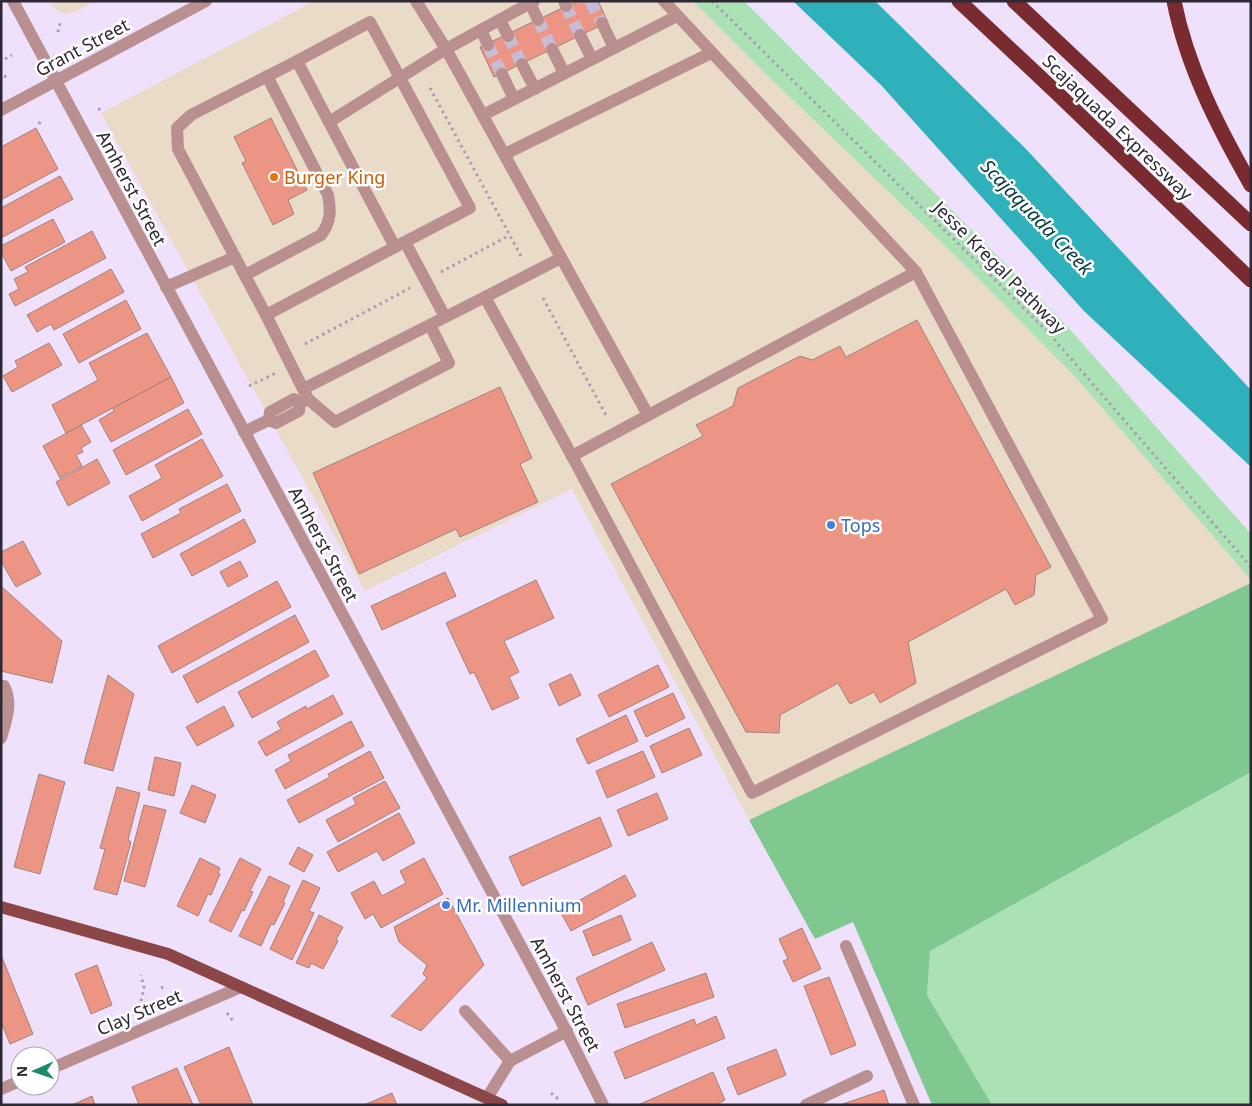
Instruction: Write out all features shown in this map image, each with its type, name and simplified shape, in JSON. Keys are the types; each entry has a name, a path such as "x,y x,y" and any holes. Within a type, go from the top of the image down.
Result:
{"highway":[{"name":"Scajaquada Expressway","path":"959,1 1251,280"},
{"name":"Scajaquada Expressway","path":"1014,1 1251,224"},
{"path":"1174,1 1191,61 1208,103 1232,153 1251,185"}],"main road":[{"path":"1,907 168,954 502,1105"}],"street":[{"name":"Amherst Street","path":"13,1 567,1031 603,1105"},
{"name":"Grant Street","path":"1,110 206,1"},
{"path":"416,1 446,49 483,115 648,415"},
{"path":"485,297 752,794 1102,619 916,272 664,1"},
{"path":"329,122 446,49 532,2 538,20"},
{"path":"483,115 677,16"},
{"path":"500,20 508,36"},
{"path":"266,315 470,208 370,22 191,115 177,128 178,149 266,315 304,397 335,422 449,363 430,325"},
{"path":"602,23 614,48"},
{"path":"481,30 488,45"},
{"path":"580,35 592,59"},
{"path":"552,49 564,73"},
{"path":"504,154 712,53"},
{"path":"297,61 329,122 445,317"},
{"path":"522,64 535,89"},
{"path":"502,74 514,99"},
{"path":"245,276 321,235 327,228 330,218 328,195 267,76"},
{"path":"166,287 235,257"},
{"path":"244,432 269,420 276,423 299,411 304,397 430,325 561,258"},
{"path":"572,456 916,272"},
{"path":"1,686 4,686 9,695 8,711 1,738"},
{"path":"846,946 914,1105"},
{"name":"Clay Street","path":"60,1064 241,987"},
{"path":"465,1011 510,1061"},
{"path":"488,1098 510,1061 567,1031"},
{"path":"806,1105 867,1076"}],"path":[{"name":"Jesse Kregal Pathway","path":"712,1 1047,331 1251,567"},
{"path":"58,32 60,23"},
{"path":"5,59 12,55"},
{"path":"4,76 10,78"},
{"path":"430,88 521,256"},
{"path":"39,124 41,119"},
{"path":"436,274 510,234"},
{"path":"305,344 410,288"},
{"path":"543,298 605,414"},
{"path":"249,386 276,373"},
{"path":"141,976 144,988 141,1001"},
{"path":"227,1013 234,1022"},
{"path":"551,1093 558,1099"}],"shaded area":[{"path":"50,1 95,1 77,11 65,14 54,8"},
{"path":"314,1 693,1 769,77 969,269 1078,380 1251,580 1251,583 749,820 572,489 365,591 101,113"},
{"path":"693,1 744,1 1066,325 1251,534 1251,580 1078,380 969,269 769,77"},
{"path":"1251,583 1251,772 930,951 927,995 992,1105 932,1105 853,922 815,939 749,820"},
{"path":"1251,772 1251,1105 992,1105 927,995 930,951"}],"water":[{"name":"Scajaquada Creek","path":"793,1 875,1 1025,148 1251,390 1251,467 1084,311 881,85"}],"building":[{"path":"577,1 598,1 608,22 494,77 480,47"},
{"name":"Burger King","path":"271,118 307,190 288,200 294,214 273,225 242,163 246,161 234,137"},
{"path":"36,128 58,169 1,200 1,147"},
{"path":"60,176 73,199 1,238 1,208"},
{"path":"53,219 65,242 11,271 1,252 1,246"},
{"path":"92,231 106,258 15,306 9,294 19,289 14,279 28,272 25,267"},
{"path":"111,269 124,292 54,330 51,324 37,332 27,315"},
{"path":"126,300 141,329 79,363 63,334"},
{"name":"Tops","path":"917,320 1051,567 1036,575 1034,595 1015,605 1006,589 908,642 916,683 880,703 874,692 850,704 838,683 780,715 779,733 746,732 611,484 703,436 696,425 733,406 738,388 800,356 812,360 840,346 846,357"},
{"path":"147,333 171,377 66,433 52,405 98,380 89,363"},
{"path":"49,343 62,365 12,392 3,376 18,367 15,361"},
{"path":"171,377 184,403 111,442 99,420 114,411 113,408"},
{"path":"500,387 532,458 520,464 538,502 460,537 456,529 359,574 313,473"},
{"path":"188,409 202,434 126,475 113,450"},
{"path":"81,425 91,442 81,448 83,452 76,455 82,466 60,478 43,446"},
{"path":"202,439 223,476 142,521 129,496 162,478 155,465"},
{"path":"97,459 110,483 68,506 56,482"},
{"path":"227,484 241,511 153,558 141,534 181,513 179,509"},
{"path":"244,519 256,542 192,576 180,554"},
{"path":"23,541 41,574 16,587 1,561 1,552"},
{"path":"240,561 248,576 228,587 220,572"},
{"path":"445,572 456,596 382,630 371,606"},
{"path":"536,580 554,618 504,641 519,672 509,677 519,698 492,710 474,672 470,674 446,623"},
{"path":"277,581 291,607 172,673 158,646"},
{"path":"1,586 62,641 52,683 1,671"},
{"path":"295,615 309,642 197,703 183,676"},
{"path":"315,650 329,676 252,718 238,692"},
{"path":"658,665 669,687 609,717 598,695"},
{"path":"571,674 581,695 559,706 549,684"},
{"path":"108,675 134,694 113,771 84,763"},
{"path":"673,693 685,718 646,737 634,711"},
{"path":"333,695 343,714 266,756 258,742 281,729 277,722 306,706 307,709"},
{"path":"224,706 234,726 197,746 186,727"},
{"path":"626,715 638,741 588,764 576,739"},
{"path":"351,721 364,746 285,789 275,770 291,761 288,755"},
{"path":"689,728 702,755 662,773 650,746"},
{"path":"370,751 384,778 299,823 287,800 330,777 328,774"},
{"path":"643,751 655,777 607,798 596,771"},
{"path":"155,757 181,763 174,796 148,790"},
{"path":"39,774 65,782 40,874 14,867"},
{"path":"385,781 400,808 338,842 326,820 356,804 353,798"},
{"path":"192,785 216,795 205,823 180,813"},
{"path":"117,787 140,793 128,840 131,842 117,895 94,889 105,849 100,848"},
{"path":"657,793 668,819 628,836 617,810"},
{"path":"144,805 166,810 145,887 124,881"},
{"path":"399,813 415,843 383,861 377,851 338,872 327,852"},
{"path":"600,817 612,846 522,886 509,857"},
{"path":"298,847 313,855 304,872 289,864"},
{"path":"200,858 220,868 218,873 220,874 211,895 208,894 198,916 177,906"},
{"path":"240,858 261,869 250,891 253,892 244,911 242,910 231,932 209,921"},
{"path":"424,858 443,894 381,928 373,914 365,919 351,893 374,881 382,896 406,883 400,871"},
{"path":"625,875 636,896 571,931 560,911"},
{"path":"269,876 290,886 283,902 285,903 274,925 271,924 261,946 239,936"},
{"path":"303,880 320,888 309,911 314,913 292,960 270,949"},
{"path":"448,898 484,965 421,1031 391,1016 427,978 423,974 427,965 399,942 394,927"},
{"path":"319,915 343,927 336,940 338,941 323,969 311,963 309,968 296,963"},
{"path":"621,915 631,940 593,956 583,931"},
{"path":"802,928 821,969 793,982 783,961 788,959 779,939"},
{"path":"652,942 665,970 588,1005 576,978"},
{"path":"1,955 33,1034 10,1044 1,1022"},
{"path":"97,965 112,1005 91,1014 75,974"},
{"path":"706,973 714,997 625,1028 617,1004"},
{"path":"829,977 856,1045 831,1055 804,986"},
{"path":"716,1016 725,1038 625,1079 614,1052 694,1019 696,1025"},
{"path":"229,1047 253,1105 201,1105 184,1067"},
{"path":"776,1049 786,1075 738,1095 727,1068"},
{"path":"177,1068 193,1105 139,1105 132,1087"},
{"path":"713,1072 725,1100 716,1105 638,1105"},
{"path":"884,1090 889,1105 840,1105"},
{"path":"392,1093 397,1105 364,1105"},
{"path":"92,1096 95,1105 72,1105"}],"tunnel":[{"path":"590,1 602,23"},
{"path":"566,6 580,35"},
{"path":"538,20 552,49"},
{"path":"508,36 522,64"},
{"path":"488,45 502,74"}],"place":[{"name":"Burger King","path":"274,177"},
{"name":"Tops","path":"831,525"},
{"name":"Mr. Millennium","path":"446,905"}]}
